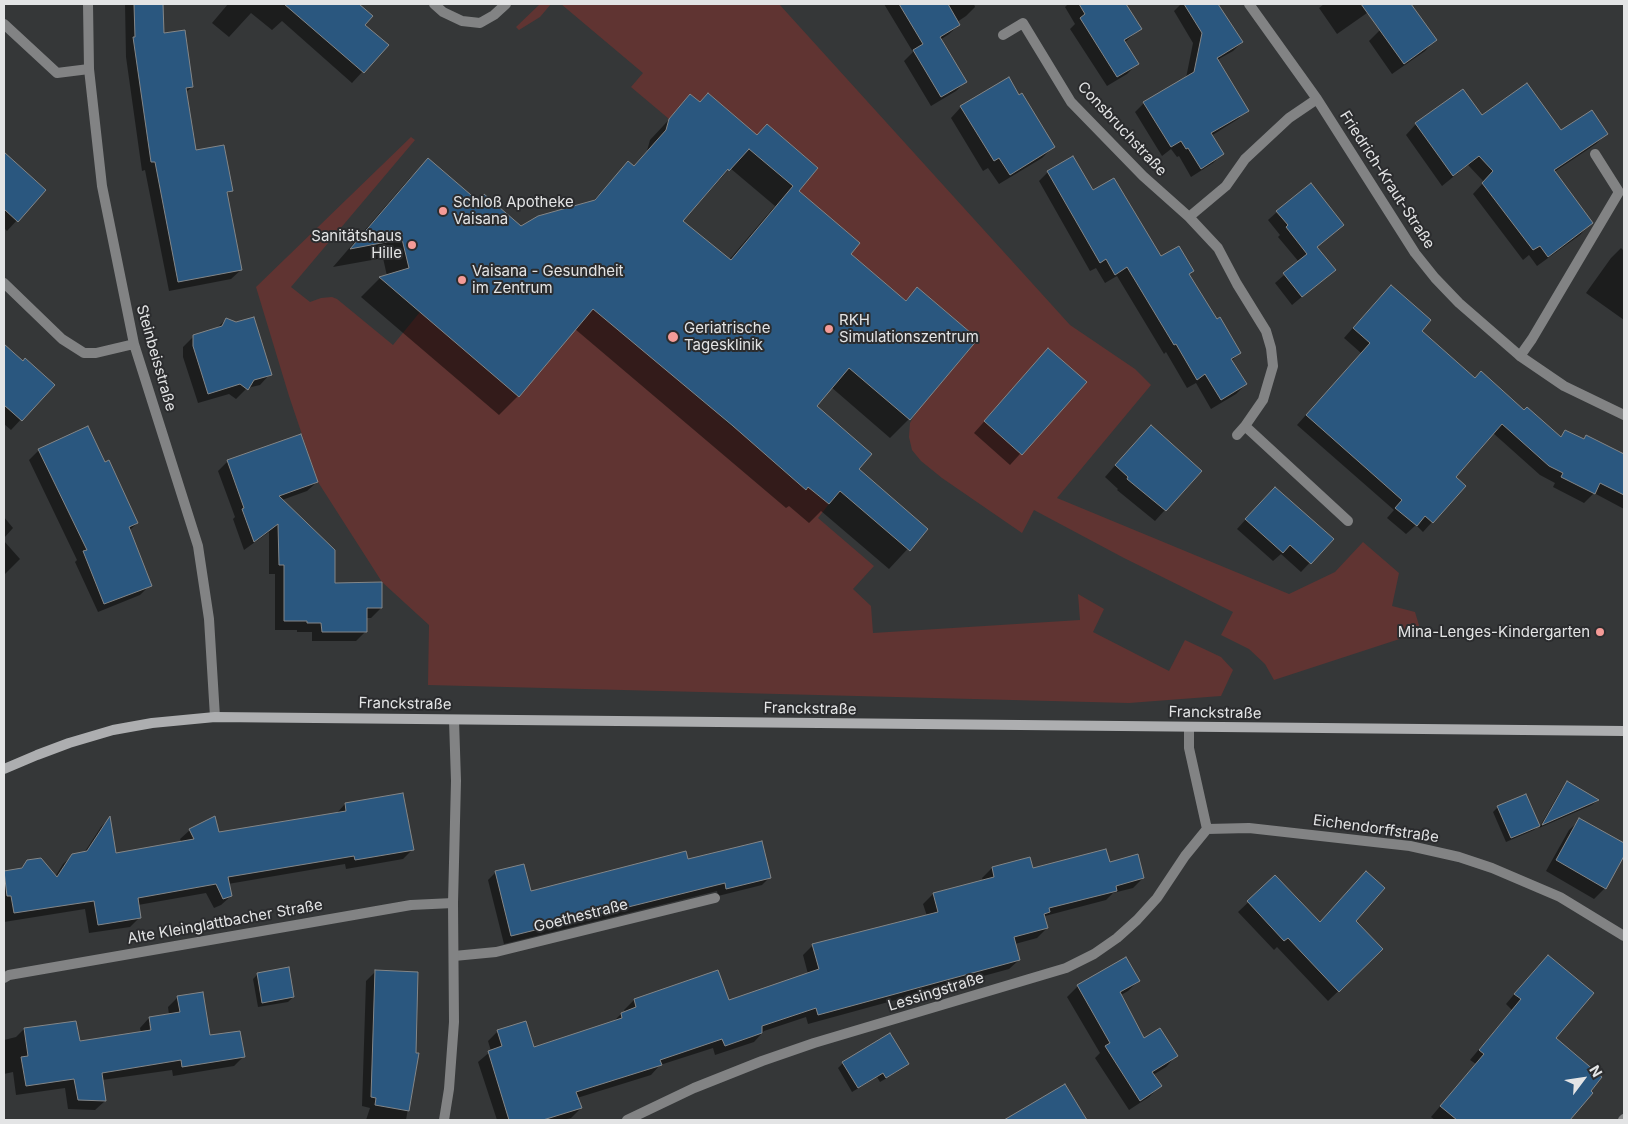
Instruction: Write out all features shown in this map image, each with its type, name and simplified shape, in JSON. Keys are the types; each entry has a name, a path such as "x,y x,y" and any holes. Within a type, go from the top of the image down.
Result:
{"street":[{"name":"Steinbeisstraße","path":"88,4 89,69 102,186 134,344 198,546 209,619 215,717"},
{"path":"434,4 443,12 462,21 480,23 494,15 506,4"},
{"name":"Friedrich-Kraut-Straße","path":"1249,4 1317,99 1420,259 1459,303 1520,356 1564,386 1624,415"},
{"name":"Consbruchstraße","path":"1003,35 1023,23 1071,102 1143,176 1189,217 1218,248 1237,284 1266,331 1271,348 1273,366 1263,400 1237,435"},
{"path":"4,24 56,73 89,69"},
{"path":"1189,217 1226,186 1245,159 1289,118 1317,99"},
{"path":"1520,356 1619,192 1595,154"},
{"path":"4,283 62,339 84,353 96,354 134,344"},
{"path":"1245,426 1348,521"},
{"name":"Franckstraße","path":"4,770 69,743 113,730 152,723 215,717 1624,731"},
{"path":"444,1120 450,1088 454,1022 453,903 456,781 454,720"},
{"path":"1189,728 1189,748 1207,829"},
{"name":"Eichendorffstraße","path":"1207,829 1249,828 1402,845 1459,857 1492,868 1560,897 1624,936"},
{"name":"Lessingstraße","path":"627,1120 694,1088 762,1061 1066,968 1094,954 1117,938 1157,898 1185,856 1207,829"},
{"name":"Goethestraße","path":"454,956 496,952 715,898"},
{"name":"Alte Kleinglattbacher Straße","path":"4,978 9,975 412,905 453,903"}],"shaded area":[{"path":"540,4 551,4 540,17 519,30 516,27"},
{"path":"561,4 779,4 1070,325 1135,369 1151,385 1057,498 1289,594 1335,572 1363,542 1399,573 1392,606 1415,612 1421,632 1274,680 1265,664 1249,649 1221,635 1233,612 1124,558 1034,510 1022,533 942,478 921,461 912,450 909,437 910,423 917,411 978,339 917,287 906,301 851,254 799,191 818,168 767,125 750,144 748,128 708,93 700,102 690,94 669,119 631,87 643,73"},
{"path":"411,137 415,140 291,287 310,302 321,298 332,297 337,299 393,345 420,312 566,281 656,361 696,391 694,394 707,405 709,402 722,413 720,416 732,427 735,424 780,468 806,490 808,487 829,504 818,518 874,566 853,589 871,606 873,633 1080,620 1078,594 1104,609 1093,632 1169,671 1185,640 1221,657 1233,670 1221,696 1129,703 428,685 429,625 382,582 318,482 289,396 256,287"}],"building":[{"path":"134,4 163,4 164,33 185,30 193,87 186,88 196,150 224,145 233,191 227,192 242,270 178,282 155,162 151,162 133,37 135,37"},
{"path":"284,4 359,4 373,16 365,25 389,45 364,73"},
{"path":"899,4 948,4 960,25 940,37 967,82 941,97 913,50 923,44"},
{"path":"1079,4 1126,4 1142,29 1124,40 1139,64 1117,77 1080,18 1085,14"},
{"path":"1184,4 1218,4 1243,42 1217,58 1249,111 1211,133 1224,154 1201,169 1188,148 1186,149 1181,141 1171,147 1143,102 1194,72 1202,33"},
{"path":"1361,4 1411,4 1437,40 1404,64"},
{"path":"1009,77 1019,95 1022,93 1055,147 1010,175 999,158 994,161 960,106"},
{"path":"1527,83 1561,130 1592,110 1608,134 1554,170 1593,223 1548,257 1540,246 1533,250 1482,183 1493,171 1479,156 1453,176 1415,123 1463,89 1482,115"},
{"path":"708,93 757,135 767,124 818,168 799,191 860,243 851,254 906,301 917,287 978,339 910,420 849,368 817,406 872,454 859,469 928,529 910,551 840,491 829,504 808,487 806,490 593,309 519,397 379,277 409,268 402,239 350,249 428,158 478,201 484,194 521,226 538,216 595,200 628,161 634,166 666,130 669,119 690,94 700,102","holes":["749,149 793,186 731,260 683,221 728,169 729,171"]},
{"path":"4,152 46,190 18,222 4,209"},
{"path":"1073,156 1093,190 1114,178 1161,256 1179,246 1194,271 1189,274 1217,319 1220,317 1241,353 1231,359 1247,384 1221,400 1205,374 1197,380 1127,267 1115,275 1106,259 1100,263 1047,171"},
{"path":"1311,183 1344,225 1317,247 1336,270 1302,297 1283,273 1307,254 1286,227 1288,225 1276,211"},
{"path":"1391,285 1431,320 1422,331 1475,378 1481,371 1524,410 1527,407 1561,437 1565,430 1584,439 1586,435 1624,454 1624,495 1600,483 1595,494 1561,477 1563,473 1549,466 1502,424 1456,477 1466,486 1433,523 1425,516 1417,526 1395,508 1402,500 1306,415 1370,343 1353,328"},
{"path":"254,317 272,375 254,380 248,390 240,384 208,394 193,346 193,335 222,326 226,318 236,322"},
{"path":"4,344 23,361 25,358 55,385 22,421 4,405"},
{"path":"1048,348 1087,382 1022,455 984,421"},
{"path":"1151,425 1202,471 1166,511 1127,479 1128,477 1115,465"},
{"path":"88,426 105,462 109,460 138,523 129,527 152,586 104,604 83,551 87,550 38,449"},
{"path":"301,434 318,482 279,496 335,550 335,583 382,582 382,608 367,608 367,632 322,632 321,623 284,621 284,565 279,565 278,524 254,542 242,509 244,508 227,460"},
{"path":"1275,487 1334,539 1311,564 1290,545 1283,553 1245,519"},
{"path":"1567,781 1599,800 1542,825"},
{"path":"403,793 414,850 355,860 354,856 228,877 232,896 223,899 216,884 138,898 141,918 98,925 94,901 14,913 11,896 7,896 4,871 22,868 27,860 41,858 57,877 72,854 87,851 110,816 116,853 194,839 189,829 215,816 219,832 346,811 345,803"},
{"path":"1526,794 1540,826 1511,838 1497,806"},
{"path":"1579,818 1624,843 1624,856 1606,889 1556,860"},
{"path":"762,841 771,878 726,889 725,883 511,936 495,871 524,864 531,891 686,851 688,859"},
{"path":"1106,849 1110,862 1138,854 1144,878 1116,886 1117,891 1049,908 1050,912 1044,914 1048,928 1014,937 1020,960 818,1015 816,1008 762,1026 762,1033 725,1046 722,1039 660,1060 662,1065 576,1092 582,1108 543,1120 509,1120 488,1051 502,1046 497,1030 526,1021 534,1047 622,1018 621,1013 636,1007 634,999 718,970 729,1000 819,969 812,944 938,912 933,893 994,877 992,867 1030,857 1033,868"},
{"path":"1366,871 1385,888 1356,921 1383,949 1339,992 1288,938 1284,941 1247,901 1275,875 1320,922"},
{"path":"1548,955 1594,993 1556,1038 1602,1077 1591,1091 1593,1093 1570,1120 1457,1120 1440,1106 1484,1054 1479,1050 1521,999 1514,994"},
{"path":"1126,957 1140,981 1120,992 1144,1038 1160,1028 1178,1056 1152,1072 1162,1086 1140,1101 1105,1046 1110,1043 1077,985"},
{"path":"289,967 294,997 262,1003 257,973"},
{"path":"375,970 418,972 416,1053 419,1053 409,1111 375,1105 376,1098 371,1097"},
{"path":"203,992 210,1035 240,1031 245,1057 182,1067 181,1060 102,1073 106,1101 78,1100 74,1079 26,1086 21,1057 28,1056 24,1028 76,1021 80,1041 151,1030 149,1017 180,1012 177,996"},
{"path":"890,1033 909,1064 886,1078 883,1073 858,1088 842,1062"},
{"path":"1065,1084 1087,1120 1004,1120"}],"place":[{"name":"Schloß Apotheke Vaisana","path":"443,211"},
{"name":"Sanitätshaus Hille","path":"412,245"},
{"name":"Vaisana - Gesundheit im Zentrum","path":"462,280"},
{"name":"RKH Simulationszentrum","path":"829,329"},
{"name":"Geriatrische Tagesklinik","path":"673,337"},
{"name":"Mina-Lenges-Kindergarten","path":"1600,632"}]}
